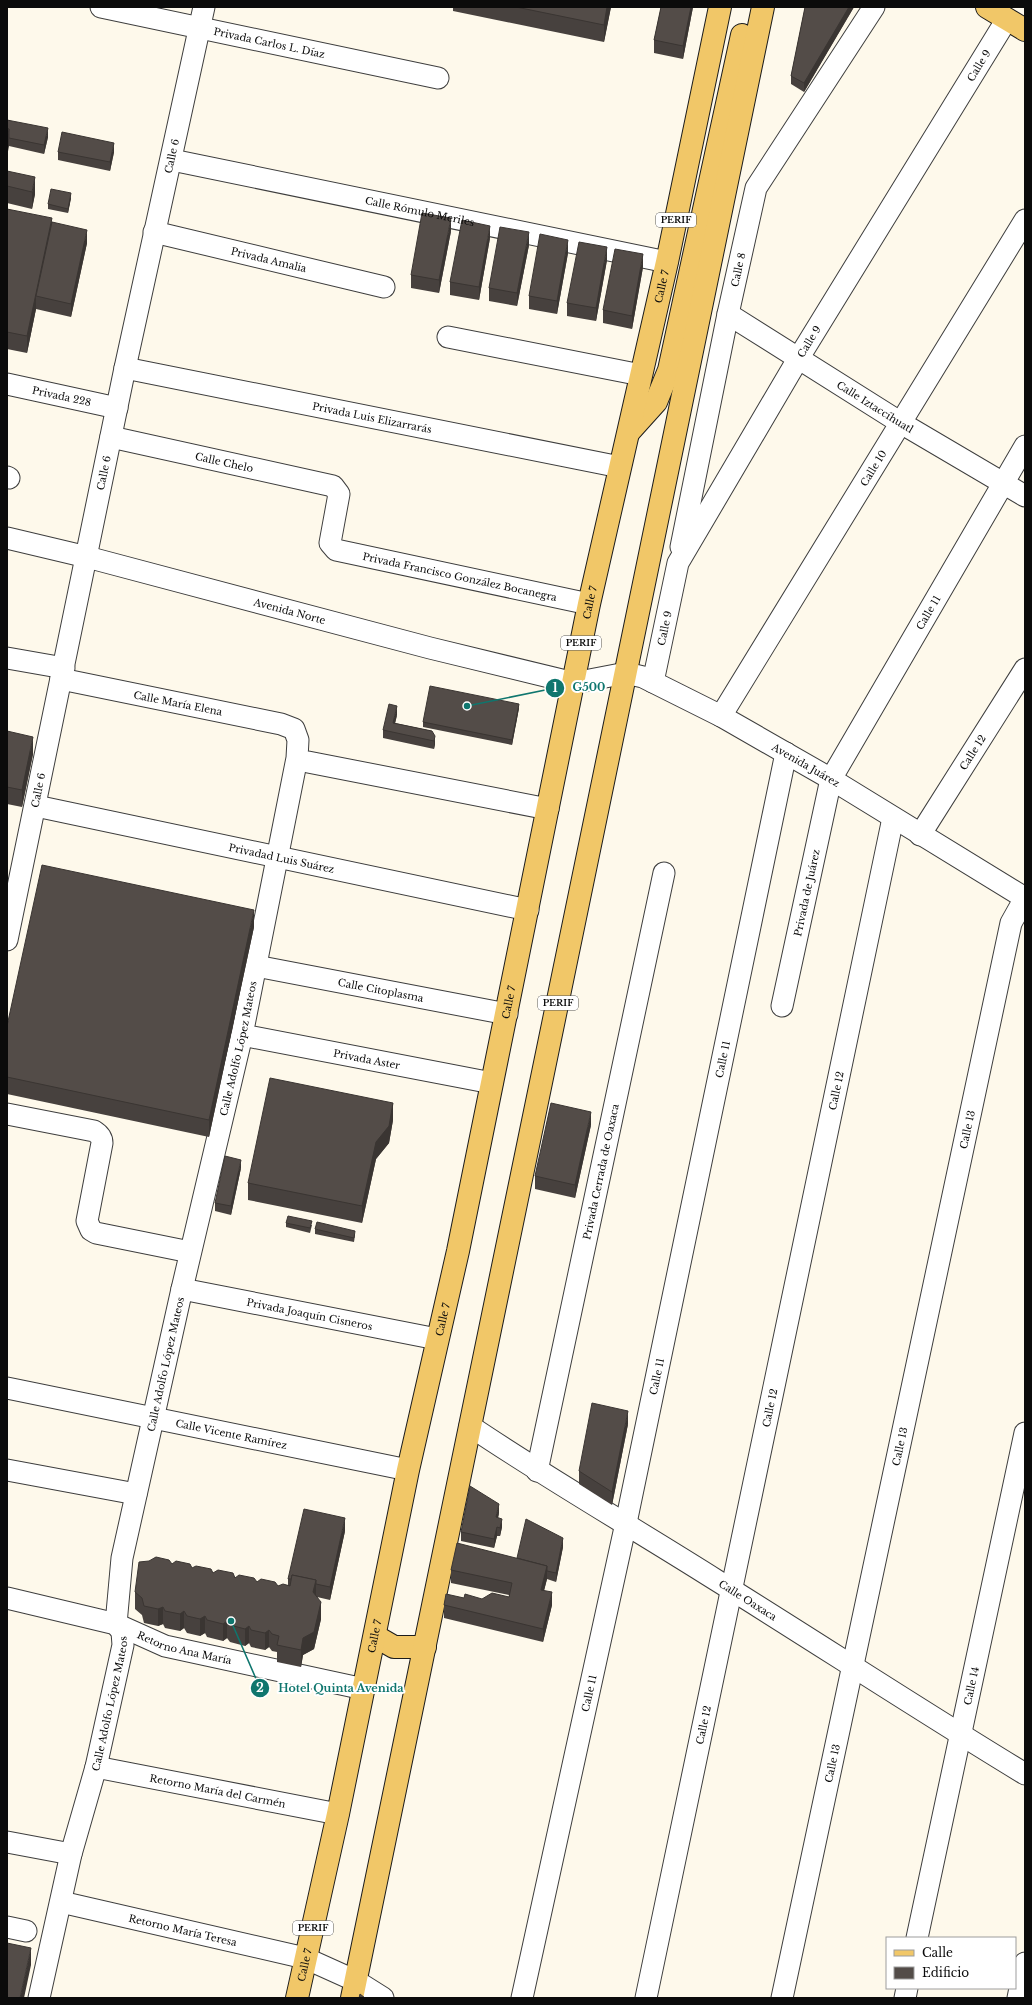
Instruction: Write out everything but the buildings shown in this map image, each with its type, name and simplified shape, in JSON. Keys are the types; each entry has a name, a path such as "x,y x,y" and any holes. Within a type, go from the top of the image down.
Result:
{"main road":[{"name":"Calle 7","path":"297,1998 338,1814 408,1470 458,1251 589,604 667,262 720,7"},
{"path":"628,433 656,402 669,370 749,7"},
{"name":"PERIF","path":"354,1989 763,7"},
{"path":"987,7 1025,30"},
{"path":"375,1636 394,1647 425,1647"}],"street":[{"name":"Privada Carlos L. Díaz","path":"101,7 438,78"},
{"name":"Calle 6","path":"7,940 14,868 36,806 125,368 154,232 172,160 204,7"},
{"name":"Calle 8","path":"678,563 728,314 756,188 874,7"},
{"name":"Calle 9","path":"653,682 678,563 798,359 1007,19"},
{"name":"Calle Rómulo Meriles","path":"172,160 667,262"},
{"name":"Calle 10","path":"721,716 1025,220"},
{"name":"Privada Amalia","path":"154,232 384,287"},
{"name":"Calle Iztaccíhuatl","path":"728,314 901,423 1025,496"},
{"path":"448,336 641,375"},
{"name":"Privada Luis Elizarrarás","path":"125,368 620,467"},
{"name":"Privada 228","path":"7,384 117,408"},
{"name":"Calle Chelo","path":"111,438 327,485 337,490 339,500 331,538 332,547"},
{"name":"Calle 11","path":"831,780 1025,446"},
{"name":"Avenida Norte","path":"7,538 87,557 423,646 574,683"},
{"name":"Privada Francisco González Bocanegra","path":"332,547 340,551 589,604"},
{"name":"Calle María Elena","path":"7,658 63,674 281,724 294,729"},
{"name":"Calle 12","path":"920,835 1025,669"},
{"name":"Avenida Juárez","path":"574,683 626,674 653,682 721,716 831,780 1025,898"},
{"name":"Calle Adolfo López Mateos","path":"39,1998 71,1854 96,1767 124,1645 122,1632 116,1624 122,1558 190,1252 242,1035 297,758 298,740 294,729"},
{"name":"Calle 11","path":"522,1998 626,1523 786,754"},
{"path":"308,762 548,809"},
{"name":"Privada de Juárez","path":"782,1006 831,780"},
{"name":"Privadad Luis Suárez","path":"36,806 528,910"},
{"name":"Calle 12","path":"646,1998 894,818"},
{"name":"Privada Cerrada de Oaxaca","path":"537,1471 664,872"},
{"name":"Calle 13","path":"782,1998 1011,923 1025,898"},
{"name":"Calle Citoplasma","path":"256,966 507,1014"},
{"name":"Privada Aster","path":"242,1035 492,1083"},
{"path":"7,1114 94,1131 102,1138 87,1221 91,1230 96,1233 190,1252"},
{"name":"Privada Joaquín Cisneros","path":"182,1289 437,1338"},
{"name":"Calle Vicente Ramírez","path":"7,1388 408,1470"},
{"name":"Calle Oaxaca","path":"470,1426 537,1471 626,1523 853,1668 1025,1774"},
{"name":"Calle 14","path":"917,1937 959,1734 1025,1433"},
{"path":"7,1470 136,1494"},
{"name":"Retorno Ana María","path":"7,1598 116,1624 165,1646 364,1689"},
{"name":"Retorno María del Carmén","path":"96,1767 338,1814"},
{"path":"7,1842 71,1854"},
{"name":"Retorno María Teresa","path":"60,1902 305,1958 354,1989 382,1998"},
{"path":"1018,1998 1025,1963"}],"place":[{"name":"G500","path":"467,706"},
{"name":"Hotel Quinta Avenida","path":"231,1621"}]}
